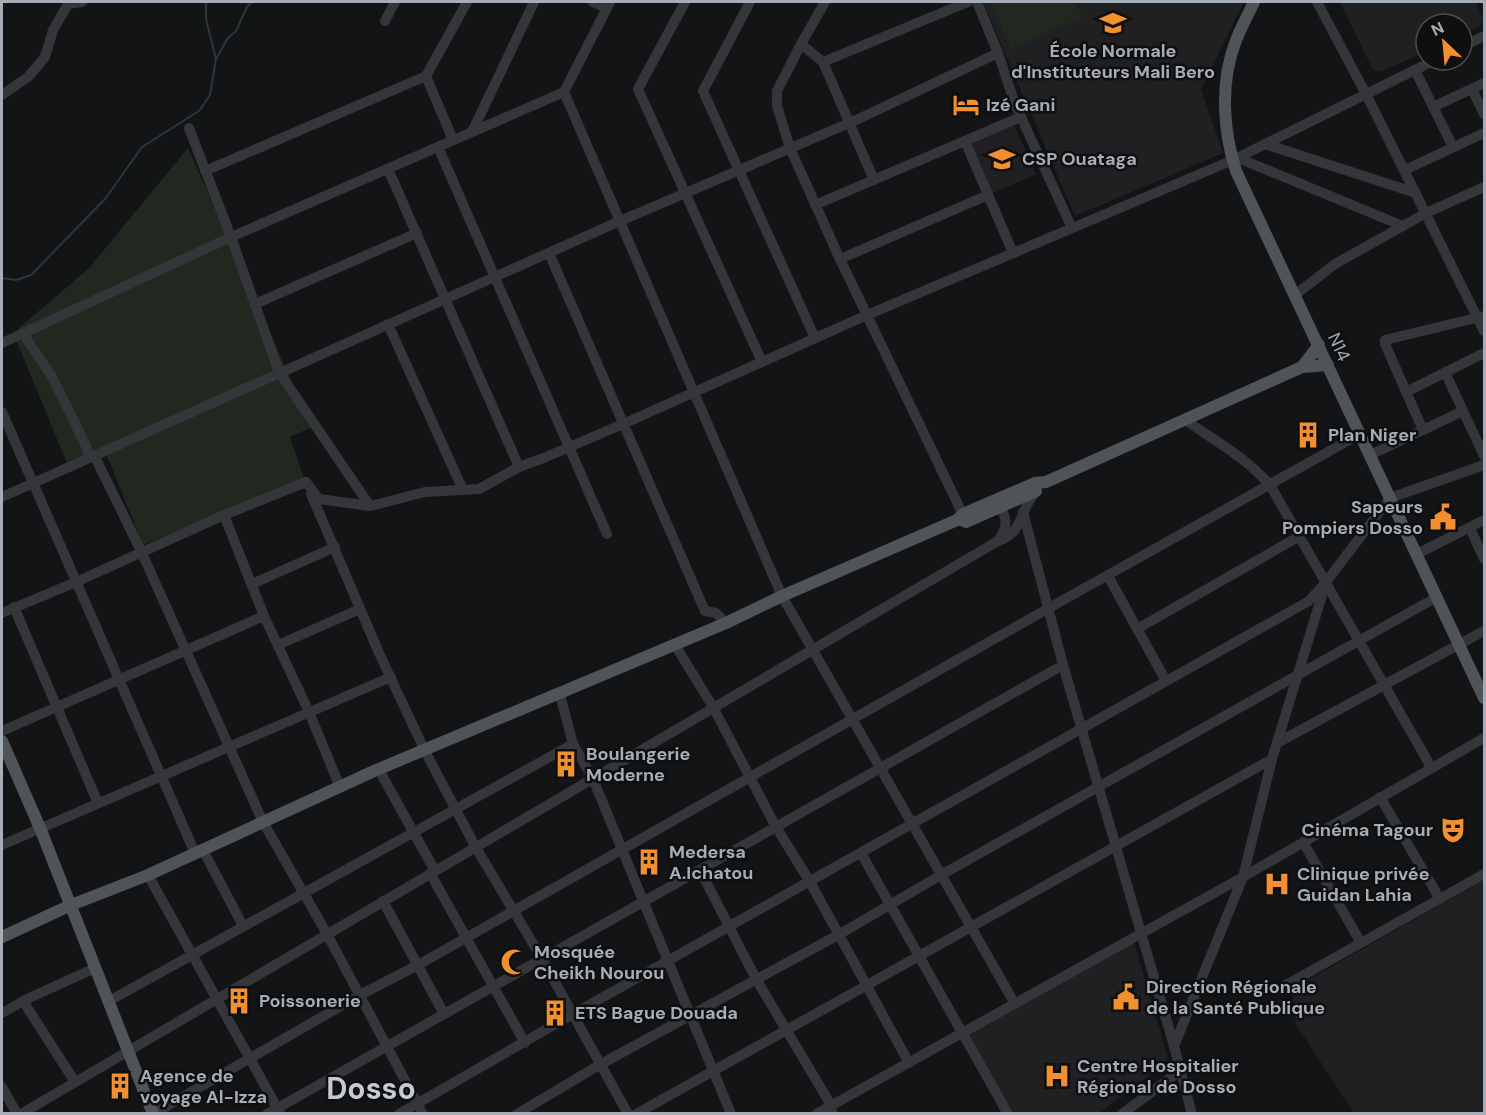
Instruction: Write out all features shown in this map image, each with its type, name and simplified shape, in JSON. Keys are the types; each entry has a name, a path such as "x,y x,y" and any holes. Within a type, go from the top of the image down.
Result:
{"main road":[{"name":"N14","path":"1254,2 1234,44 1227,75 1226,122 1235,159 1318,345 1484,696"},
{"path":"1302,367 1318,345"},
{"path":"2,935 147,875 379,770 560,695 726,623 782,596 1042,485 1302,367 1328,365"},
{"path":"2,741 40,828 153,1113"}],"street":[{"path":"2,94 12,90 28,77 45,57 53,30 67,3 82,2"},
{"path":"385,21 395,2"},
{"path":"205,171 426,76 466,2"},
{"path":"472,132 534,2"},
{"path":"2,343 231,237 564,92 608,5 593,2"},
{"path":"683,2 638,89 762,362"},
{"path":"750,2 703,91 815,338"},
{"path":"825,2 777,91 777,106 790,148 815,205 962,518"},
{"path":"823,62 968,2"},
{"path":"977,2 1021,117 1072,228"},
{"path":"1317,2 1481,316 1485,331"},
{"path":"801,44 823,62 874,180"},
{"path":"2,497 620,221 849,123 998,53"},
{"path":"306,482 319,499 370,506 425,492 479,489 519,467 694,393 867,315 1235,159 1414,70"},
{"path":"1416,72 1453,147"},
{"path":"426,76 453,140"},
{"path":"1433,107 1485,83"},
{"path":"1472,89 1485,114"},
{"path":"564,92 782,596 1014,1004"},
{"path":"815,205 1021,117"},
{"path":"189,128 279,372 370,506"},
{"path":"1405,170 1485,133"},
{"path":"965,141 1013,253"},
{"path":"1265,144 1416,193"},
{"path":"438,147 607,534"},
{"path":"1235,159 1403,226"},
{"path":"388,169 519,467"},
{"path":"1295,295 1335,264 1426,213 1485,188"},
{"path":"840,259 988,195"},
{"path":"255,304 417,233"},
{"path":"549,253 705,611 716,613 726,623"},
{"path":"1423,430 1385,340 1481,316"},
{"path":"388,324 463,490"},
{"path":"23,334 51,375 141,551 263,822 327,934 420,1108"},
{"path":"1406,392 1485,353"},
{"path":"1445,372 1485,456"},
{"path":"1370,455 1463,411"},
{"path":"3,418 161,776 199,851 243,926"},
{"path":"1184,419 1239,455 1270,485 1431,767"},
{"path":"153,1113 1360,434"},
{"path":"399,1113 420,1108 573,1014 1309,601 1390,498 1485,465"},
{"path":"2,613 224,515 306,482"},
{"path":"306,482 360,609 425,751 475,846 541,957 628,1113"},
{"path":"2,1087 19,1113 75,1082 1010,534 1021,522 1028,502 1042,485"},
{"path":"1018,495 1033,543 1063,665 1192,1113"},
{"path":"999,503 1010,534 1033,543"},
{"path":"224,515 264,616 309,712 340,787"},
{"path":"1417,554 1485,520"},
{"path":"1470,528 1485,559"},
{"path":"1137,629 1300,536"},
{"path":"252,584 335,547"},
{"path":"1108,576 1166,681"},
{"path":"1174,1046 1243,877 1272,759 1326,582"},
{"path":"517,1113 1437,597"},
{"path":"14,607 98,803"},
{"path":"278,645 360,609"},
{"path":"2,731 264,616"},
{"path":"1277,743 1385,687 1485,631"},
{"path":"675,645 713,707 776,827 810,882 909,1063"},
{"path":"267,1113 279,1110 541,957 881,769 1063,665"},
{"path":"2,845 391,677"},
{"path":"560,695 573,744 592,779 731,1113"},
{"path":"816,1113 831,1109 962,1032 1243,877 1485,738"},
{"path":"109,1001 573,744"},
{"path":"636,1113 1272,759"},
{"path":"379,770 466,937 525,1042"},
{"path":"1380,797 1440,899"},
{"path":"1303,842 1361,943"},
{"path":"861,853 1008,1113"},
{"path":"700,870 756,980 831,1109"},
{"path":"1277,990 1485,874"},
{"path":"147,875 279,1110"},
{"path":"383,901 444,1014"},
{"path":"2,1013 95,968"},
{"path":"23,1001 75,1082"},
{"path":"1122,1113 1181,1070"}],"shaded area":[{"name":"École Normale d'Instituteurs Mali Bero","path":"983,2 1244,2 1201,89 1223,153 1075,216"},
{"path":"990,2 1075,2 1082,18 1011,49"},
{"path":"1340,2 1475,2 1483,18 1480,26 1474,29 1474,12 1414,12 1414,57 1381,72 1373,70"},
{"name":"CSP Ouataga","path":"1014,125 1036,174 991,194 969,145"},
{"path":"188,148 312,427 290,437 304,478 143,545 107,456 69,468 14,335 20,327 89,268"},
{"path":"1484,880 1484,1113 1354,1113 1296,1024 1292,989"},
{"path":"1134,942 1168,1058 1162,1067 1099,1113 1011,1113 967,1036"}],"waterway":[{"path":"2,278 16,280 31,275 105,199 142,147 199,111 210,95 216,59 206,19 206,2"},
{"path":"216,59 228,38 236,31 247,7 252,2"}],"place":[{"name":"École Normale d'Instituteurs Mali Bero","path":"1113,23"},
{"name":"Izé Gani","path":"966,105"},
{"name":"CSP Ouataga","path":"1002,159"},
{"name":"Plan Niger","path":"1308,435"},
{"name":"Sapeurs Pompiers Dosso","path":"1443,517"},
{"name":"Boulangerie Moderne","path":"566,764"},
{"name":"Cinéma Tagour","path":"1453,830"},
{"name":"Medersa A.Ichatou","path":"649,862"},
{"name":"Clinique privée Guidan Lahia","path":"1277,884"},
{"name":"Mosquée Cheikh Nourou","path":"514,962"},
{"name":"Direction Régionale de la Santé Publique","path":"1126,997"},
{"name":"Poissonerie","path":"239,1001"},
{"name":"ETS Bague Douada","path":"555,1013"},
{"name":"Centre Hospitalier Régional de Dosso","path":"1057,1076"},
{"name":"Agence de voyage Al-Izza","path":"120,1086"}],"district":[{"name":"Dosso","path":"371,1088"}]}
